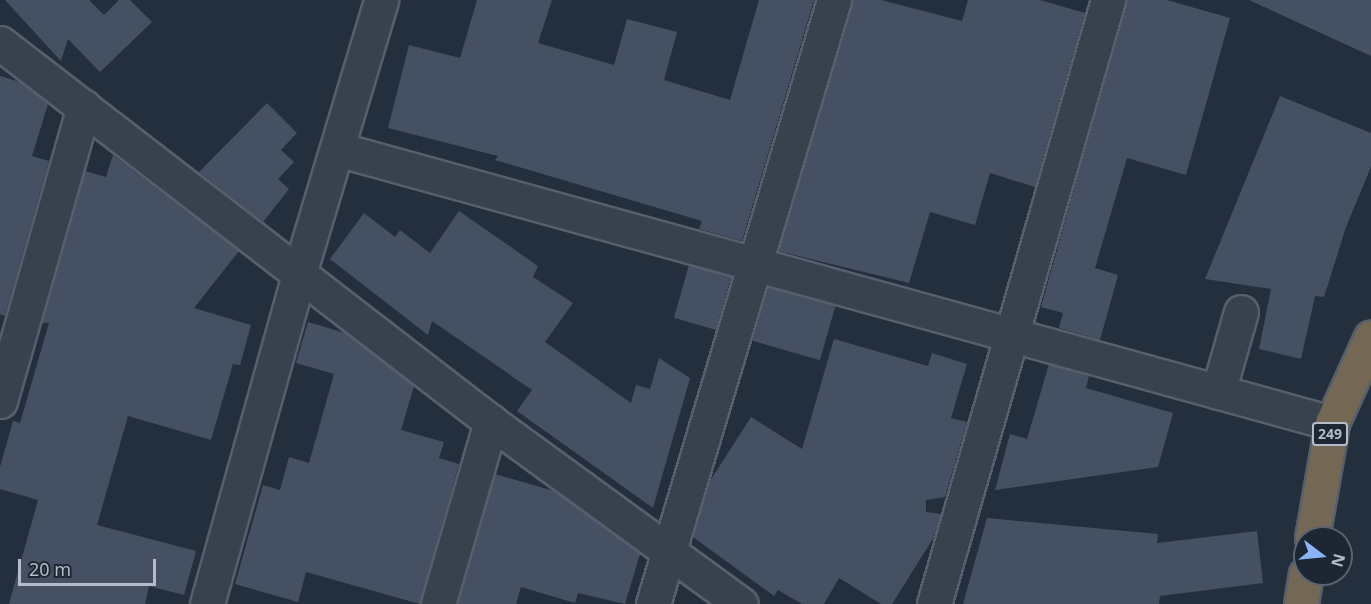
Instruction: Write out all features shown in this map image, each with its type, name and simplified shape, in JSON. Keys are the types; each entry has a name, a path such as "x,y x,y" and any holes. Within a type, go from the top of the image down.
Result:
{"highway":[{"name":"249","path":"1314,526 1332,423 1371,337"},
{"path":"1301,604 1304,586"}],"street":[{"path":"207,604 298,274 381,0"},
{"path":"653,604 834,0"},
{"path":"934,604 1108,0"},
{"path":"0,43 491,422 654,543 669,550 741,604"},
{"path":"0,400 84,107"},
{"path":"337,148 1332,423"},
{"path":"1218,392 1241,312"},
{"path":"438,604 491,422"}],"building":[{"path":"5,0 89,0 104,15 119,0 130,0 152,22 100,72 68,39 61,61"},
{"path":"477,0 552,0 538,43 614,65 627,19 677,32 664,80 730,100 759,0 814,0 742,241 699,229 702,221 495,160 498,156 388,128 409,45 460,58"},
{"path":"852,0 881,0 962,21 968,0 1040,0 1085,13 1035,187 990,173 975,225 930,212 909,283 778,251"},
{"path":"1127,0 1167,0 1230,18 1186,175 1127,158 1095,268 1118,275 1100,340 1059,328 1063,313 1041,307"},
{"path":"1249,0 1371,0 1371,56"},
{"path":"0,76 20,82 48,104 32,156 49,161 5,316 0,314"},
{"path":"1280,96 1371,133 1371,167 1346,227 1324,297 1315,296 1301,359 1259,349 1271,289 1205,279"},
{"path":"267,103 297,133 281,150 294,162 278,179 289,189 263,222 199,172"},
{"path":"113,155 239,251 194,308 251,325 240,365 233,364 211,440 128,416 97,525 196,551 184,595 149,586 145,604 9,604 38,500 0,489 0,467 13,421 20,423 49,323 42,323 85,171 106,177"},
{"path":"459,211 538,266 533,277 573,303 545,342 631,403 636,385 650,389 659,358 690,378 653,508 517,411 532,390 432,321 428,335 330,259 364,213 395,237 400,230 430,253"},
{"path":"689,265 731,277 716,330 674,318"},
{"path":"768,287 835,306 820,360 753,341"},
{"path":"308,322 345,333 414,386 401,430 444,442 439,458 459,464 420,604 306,572 298,602 235,584 263,485 280,490 289,457 309,463 334,374 296,363"},
{"path":"834,339 928,366 932,353 967,364 951,418 967,422 945,497 926,500 926,512 941,514 934,537 892,604 881,604 839,578 824,604 802,604 778,590 774,596 693,537 710,481 751,417 802,449"},
{"path":"1049,364 1089,376 1086,388 1173,413 1158,467 995,490 1010,434 1027,439"},
{"path":"495,474 554,491 640,554 625,604 578,593 575,603 521,587 516,604 458,604"},
{"path":"987,518 1158,534 1157,543 1257,531 1263,583 1160,596 1159,604 963,604"}]}
